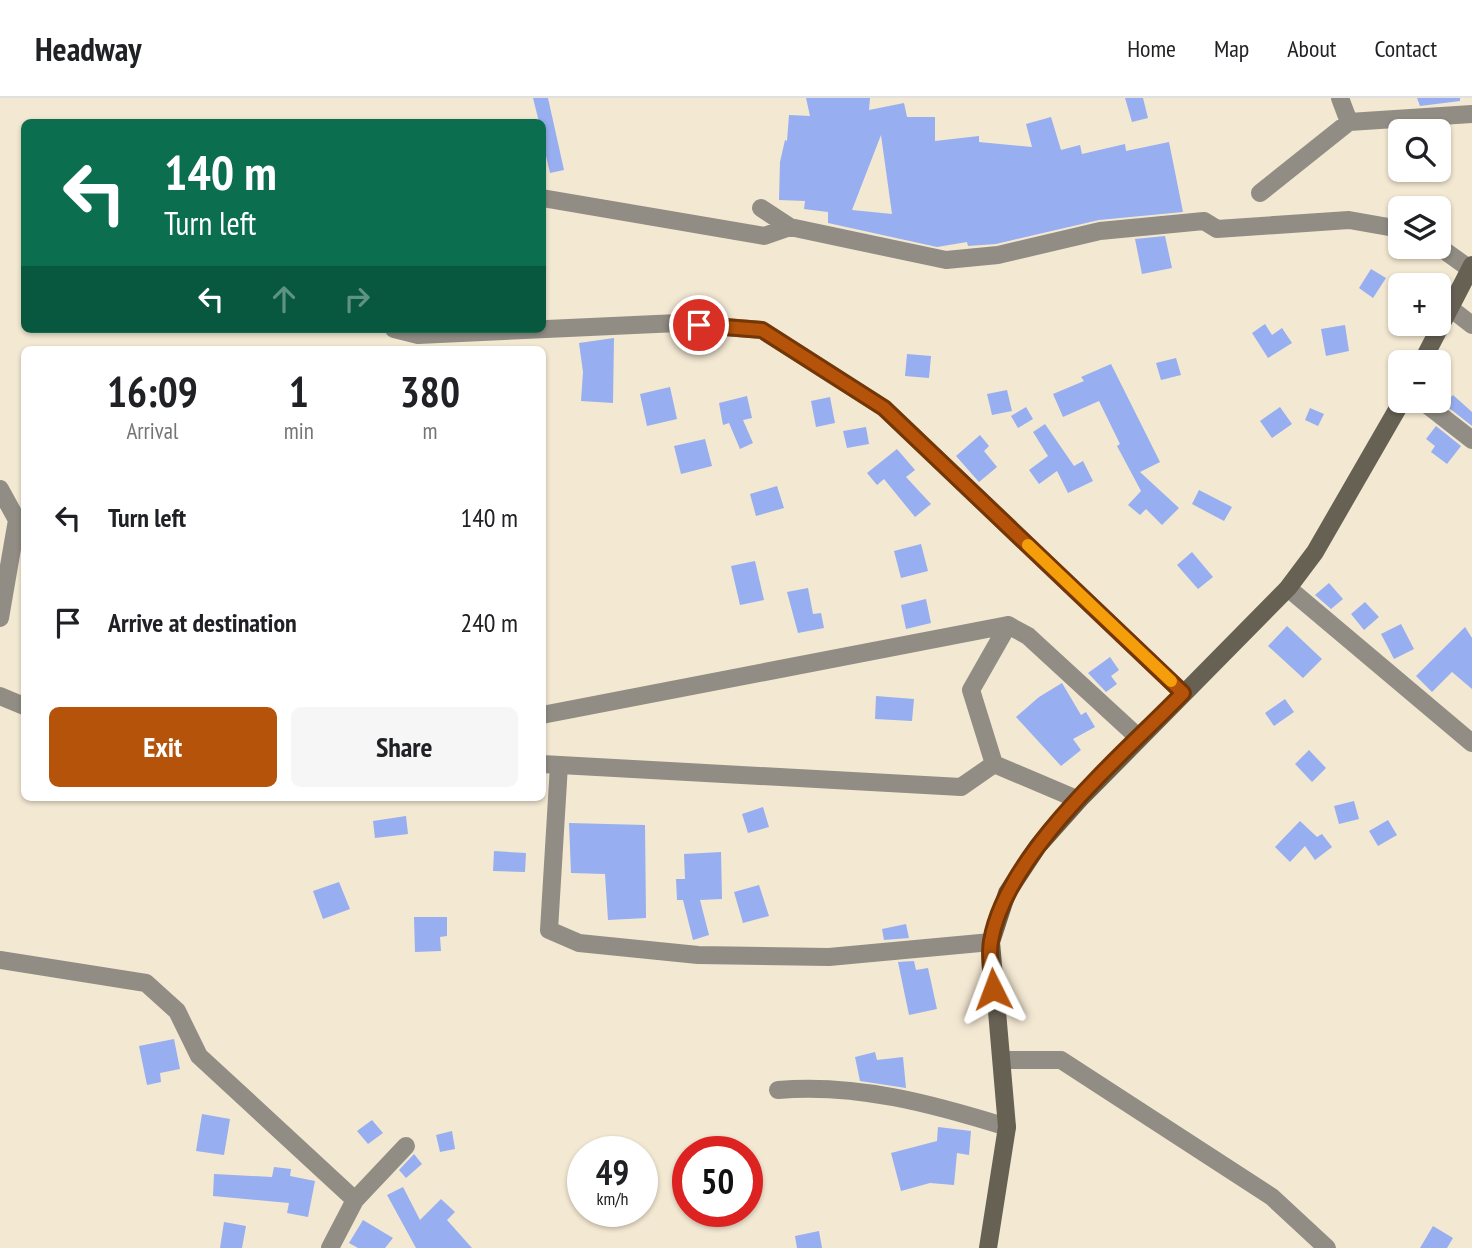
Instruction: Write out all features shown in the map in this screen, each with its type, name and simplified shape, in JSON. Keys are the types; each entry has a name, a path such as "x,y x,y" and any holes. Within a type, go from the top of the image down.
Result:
{"main road":[{"path":"1451,306 1471,267"},
{"path":"988,1248 1007,1127 1003,1059 990,942 1006,893 1038,846 1079,800 1289,588 1315,552 1395,413"}],"street":[{"path":"1339,98 1349,122"},
{"path":"1260,194 1349,122 1472,114"},
{"path":"546,199 764,236 790,227"},
{"path":"761,208 790,227 947,260 998,255 1100,231 1204,221 1217,229 1349,220 1388,227"},
{"path":"1451,254 1471,267"},
{"path":"1451,309 1472,325"},
{"path":"546,329 678,323 762,330 884,408 1183,693"},
{"path":"410,333 461,333"},
{"path":"1437,413 1472,440"},
{"path":"0,489 17,520 0,618"},
{"path":"1289,588 1472,743"},
{"path":"1008,625 971,690 994,764 1079,800"},
{"path":"546,714 1008,625 1028,636 1139,738"},
{"path":"0,696 21,705"},
{"path":"990,942 829,957 698,955 579,943 549,930 551,764 961,787 994,764"},
{"path":"0,960 146,983 177,1011 199,1056 355,1200"},
{"path":"1003,1059 1060,1060 1272,1197 1327,1248"},
{"path":"779,1090 817,1087 930,1103 1007,1127"},
{"path":"330,1248 355,1200 406,1146"}],"building":[{"path":"533,98 548,98 564,170 550,173 546,156 546,119 538,119"},
{"path":"806,98 870,98 869,110 904,103 907,117 935,117 935,141 979,136 979,142 1032,147 1026,124 1051,117 1061,150 1080,145 1082,154 1125,144 1126,151 1169,142 1183,212 1099,220 996,244 968,246 967,242 937,247 828,223 828,212 804,209 805,201 779,200 780,162 785,140 787,141 789,115 810,116","holes":["881,135 892,214 852,210"]},
{"path":"1125,98 1143,98 1148,118 1132,122"},
{"path":"1417,98 1460,98 1460,101 1420,106"},
{"path":"1165,236 1172,268 1142,274 1135,239"},
{"path":"1371,269 1386,278 1373,298 1359,288"},
{"path":"1265,324 1272,335 1282,328 1292,343 1268,358 1252,333"},
{"path":"1345,325 1349,351 1326,356 1321,329"},
{"path":"614,338 613,403 581,401 583,372 579,343"},
{"path":"907,354 931,356 929,378 905,376"},
{"path":"1176,358 1181,375 1161,380 1156,363"},
{"path":"1111,364 1160,462 1140,472 1179,508 1162,525 1146,509 1140,515 1128,505 1141,491 1117,446 1120,444 1099,401 1063,417 1053,394 1084,381 1081,377"},
{"path":"670,387 677,419 647,426 640,394"},
{"path":"1007,390 1012,411 992,415 987,394"},
{"path":"1453,395 1472,412 1472,426 1451,410"},
{"path":"747,396 752,418 743,420 753,443 740,449 729,423 723,425 719,403"},
{"path":"830,397 835,423 816,427 811,401"},
{"path":"1026,407 1033,419 1018,428 1011,416"},
{"path":"1280,407 1292,424 1272,438 1260,421"},
{"path":"1310,408 1324,414 1318,426 1305,420"},
{"path":"1045,424 1074,466 1083,461 1093,481 1068,493 1057,471 1039,484 1029,470 1048,456 1033,432"},
{"path":"1436,426 1461,446 1447,464 1431,452 1435,446 1426,439"},
{"path":"866,427 869,444 847,448 843,431"},
{"path":"980,435 989,446 984,451 997,467 979,482 956,456"},
{"path":"705,439 712,466 681,474 674,446"},
{"path":"897,449 915,470 906,477 931,504 915,517 884,479 877,485 867,473"},
{"path":"777,486 784,508 756,516 750,494"},
{"path":"1199,490 1232,507 1224,521 1192,504"},
{"path":"921,544 928,571 901,578 894,551"},
{"path":"1192,552 1213,577 1198,589 1177,565"},
{"path":"755,561 764,600 740,605 731,566"},
{"path":"1329,583 1343,599 1331,609 1315,595"},
{"path":"808,588 813,614 821,613 824,628 798,633 787,592"},
{"path":"926,599 931,623 906,629 901,605"},
{"path":"1365,602 1379,617 1364,630 1351,614"},
{"path":"1401,624 1414,649 1394,659 1381,634"},
{"path":"1287,626 1322,659 1303,678 1268,646"},
{"path":"1465,627 1472,638 1472,689 1452,672 1432,692 1416,676"},
{"path":"1110,657 1119,670 1111,676 1117,684 1106,692 1088,673"},
{"path":"1062,683 1081,715 1086,712 1095,727 1073,739 1081,750 1061,766 1016,717 1039,697"},
{"path":"876,696 914,699 912,721 875,719"},
{"path":"1285,699 1294,712 1274,726 1265,713"},
{"path":"1309,750 1326,768 1312,782 1295,764"},
{"path":"1354,801 1359,819 1339,824 1334,806"},
{"path":"763,807 769,827 748,833 742,814"},
{"path":"406,816 408,834 375,838 373,821"},
{"path":"1388,820 1397,835 1378,846 1369,831"},
{"path":"1300,821 1317,837 1322,834 1332,847 1315,860 1305,846 1290,862 1275,847"},
{"path":"569,823 645,825 646,918 608,920 605,874 571,873"},
{"path":"494,851 526,853 525,872 493,871"},
{"path":"721,852 722,899 700,900 709,935 693,940 683,900 677,900 676,879 685,879 684,854"},
{"path":"339,882 350,909 323,919 313,891"},
{"path":"759,885 769,916 743,923 734,892"},
{"path":"414,917 447,917 447,936 440,937 441,951 415,952"},
{"path":"906,924 909,938 884,940 882,929"},
{"path":"914,961 916,970 928,968 937,1009 909,1015 898,962"},
{"path":"174,1039 180,1069 160,1073 161,1082 147,1085 139,1046"},
{"path":"875,1052 877,1060 903,1057 906,1088 860,1081 855,1057"},
{"path":"202,1114 230,1119 224,1155 196,1151"},
{"path":"372,1120 383,1133 368,1144 357,1131"},
{"path":"938,1127 971,1131 969,1155 957,1153 954,1185 930,1183 901,1191 891,1153 937,1141"},
{"path":"452,1131 455,1149 440,1152 436,1135"},
{"path":"414,1154 422,1164 406,1178 399,1170"},
{"path":"274,1167 291,1169 290,1176 315,1181 308,1217 287,1213 289,1203 213,1196 214,1174 272,1177"},
{"path":"403,1187 420,1220 441,1199 455,1212 447,1220 472,1248 416,1248 387,1195"},
{"path":"363,1220 393,1238 385,1248 358,1248 349,1243"},
{"path":"224,1222 246,1226 242,1248 220,1248"},
{"path":"1433,1226 1453,1238 1447,1248 1420,1248"},
{"path":"819,1231 822,1248 797,1248 795,1236"}],"slow traffic":[{"path":"1028,545 1171,681"}],"route":[{"path":"699,325 762,330 884,408 1183,693 1038,846 1006,893 990,942 993,989"}]}
